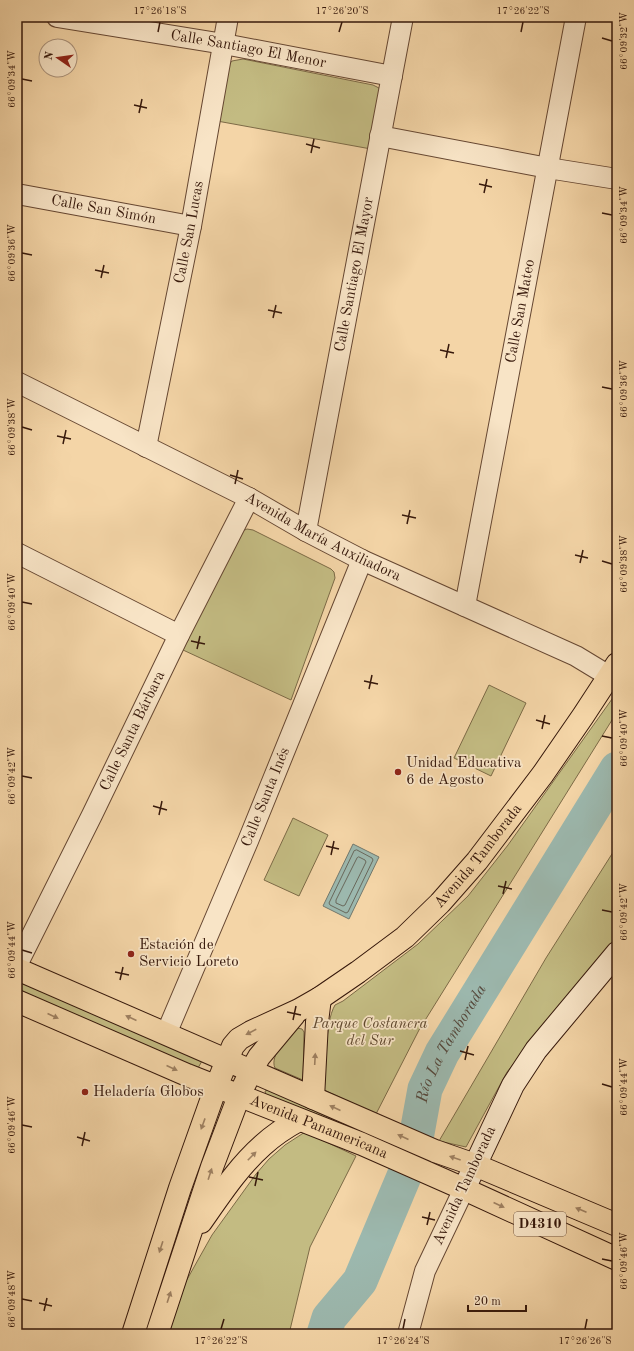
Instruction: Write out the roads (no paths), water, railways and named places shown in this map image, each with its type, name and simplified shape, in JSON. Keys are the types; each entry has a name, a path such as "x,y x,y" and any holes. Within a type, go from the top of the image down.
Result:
{"main road":[{"name":"Avenida Tamborada","path":"133,1334 180,1188 226,1060 233,1046 239,1039 251,1032 299,1010 320,998 358,972 405,937 440,903 477,861 539,780 613,670"},
{"name":"Avenida Tamborada","path":"464,1189 513,1085 532,1056 617,953"},
{"name":"Avenida Panamericana","path":"17,969 434,1151 475,1165 617,1225"},
{"path":"313,1098 317,1022 320,998"},
{"name":"Avenida Panamericana","path":"17,1001 216,1087 362,1144 617,1259"},
{"name":"Avenida Tamborada","path":"157,1334 212,1167 239,1096 259,1057 299,1010"},
{"path":"187,1243 242,1166 264,1144 282,1130 299,1120"}],"street":[{"name":"Calle Santiago El Menor","path":"57,17 224,44 392,76"},
{"name":"Calle San Lucas","path":"146,447 191,226 228,17"},
{"name":"Calle Santiago El Mayor","path":"306,531 380,136 404,17"},
{"name":"Calle San Mateo","path":"465,606 576,17"},
{"path":"380,136 548,168 617,179"},
{"name":"Calle San Simón","path":"17,194 191,226"},
{"name":"Avenida María Auxiliadora","path":"17,382 249,498 306,531 362,560 576,656 613,670"},
{"name":"Calle Santa Bárbara","path":"17,965 92,815 179,635 249,498"},
{"path":"17,553 179,635"},
{"name":"Calle Santa Inés","path":"166,1034 248,841 362,560"},
{"name":"Avenida Tamborada","path":"408,1334 424,1271 464,1189"}],"water":[{"path":"353,844 379,857 349,919 323,906"}],"waterway":[{"name":"Río La Tamborada","path":"324,1334 329,1318 360,1281 413,1155 425,1089 442,1053 617,769"}],"place":[{"name":"Unidad Educativa 6 de Agosto","path":"398,772"},
{"name":"Estación de Servicio Loreto","path":"131,954"},
{"name":"Heladería Globos","path":"85,1092"}],"park label":[{"name":"Parque Costanera del Sur","path":"370,1032"}]}
